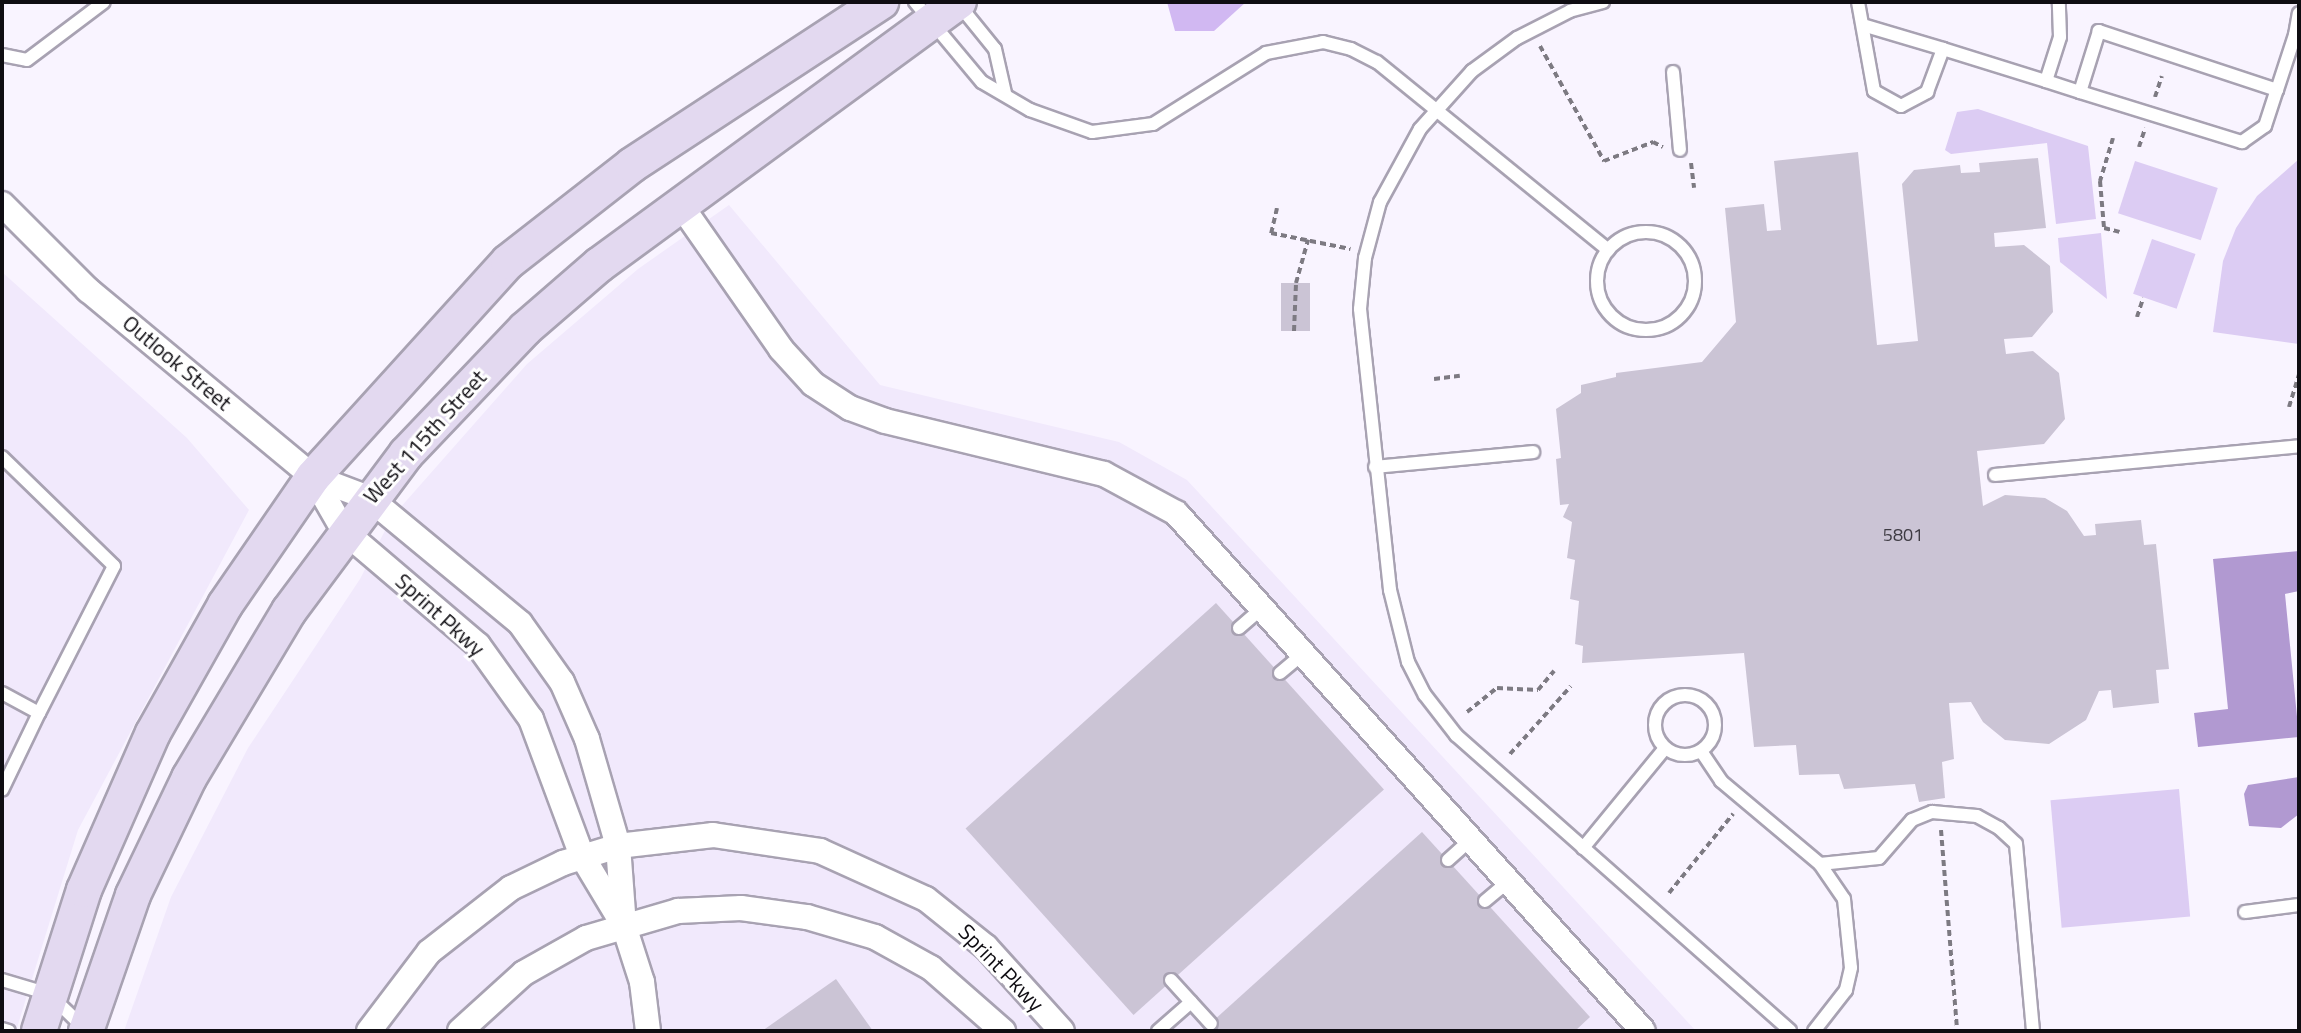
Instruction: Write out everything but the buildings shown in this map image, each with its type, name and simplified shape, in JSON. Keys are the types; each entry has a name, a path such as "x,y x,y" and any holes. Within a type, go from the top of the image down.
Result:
{"street":[{"path":"39,1031 99,852 153,733 225,605 313,477 508,262 632,165 881,2"},
{"name":"West 115th Street","path":"85,1031 133,895 189,778 255,665 369,498 455,398 525,329 680,204 944,6"},
{"name":"Outlook Street","path":"2,204 88,290 313,477 369,498"},
{"path":"680,204 781,349 813,384 885,421 1104,474 1141,490 1199,535 1643,1031"},
{"name":"Sprint Pkwy","path":"313,477 344,531 478,645 508,685 549,756 582,856 624,926"},
{"name":"Sprint Pkwy","path":"369,498 493,596 543,651 579,717 618,846 624,926"},
{"name":"Sprint Pkwy","path":"369,1031 408,974 454,929 511,888 582,856 618,846 682,836 746,837 857,864 955,920 1062,1031"},
{"name":"Sprint Pkwy","path":"460,1031 524,973 586,938 678,911 741,908 842,926 931,968 1003,1031"},
{"path":"624,926 642,982 648,1031"}],"lane":[{"path":"2,55 27,60 104,2"},
{"path":"1603,2 1544,24 1494,53 1435,109 1385,190 1361,280 1375,467 1397,626 1425,695 1456,735 1790,1031"},
{"path":"1858,2 1866,26 1870,81 1891,104 1911,105 1927,92 1943,49"},
{"path":"2046,81 2060,37 2059,2"},
{"path":"944,6 968,70 1061,124 1092,132 1122,132 1181,111 1266,53 1323,42 1377,62 1608,250"},
{"path":"944,6 995,49 1005,93"},
{"path":"1866,26 2242,142 2265,126 2299,13"},
{"path":"2080,92 2099,31 2277,90"},
{"path":"1673,72 1677,153"},
{"path":"1649,231 1678,243 1694,269 1695,284 1684,313 1655,330 1638,330 1608,313 1597,281 1608,250 1620,239 1649,231"},
{"path":"1995,475 2299,446"},
{"path":"1375,467 1533,452"},
{"path":"2,457 114,566 2,790"},
{"path":"1239,628 1263,607"},
{"path":"1280,673 1304,653"},
{"path":"2,693 39,713"},
{"path":"1688,695 1706,703 1715,721 1712,740 1701,751 1678,755 1665,748 1657,735 1657,716 1669,700 1688,695"},
{"path":"1583,848 1665,748"},
{"path":"1701,751 1716,775 1820,864 1844,899 1852,944 1846,990 1814,1031"},
{"path":"1820,864 1879,858 1912,820 1939,812 1977,816 2016,844 2033,1031"},
{"path":"1448,860 1471,839"},
{"path":"1485,901 1509,881"},
{"path":"2245,912 2299,905"},
{"path":"2,980 49,994 85,1031"},
{"path":"1171,980 1211,1024"},
{"path":"1158,1031 1191,1002"},
{"path":"2,1029 9,1031"}],"path":[{"path":"1544,24 1539,43 1604,161 1653,142 1692,164 1694,188"},
{"path":"2113,138 2100,181 2104,228 2120,232"},
{"path":"1277,208 1271,233 1353,249"},
{"path":"1294,331 1296,283 1308,240"},
{"path":"2137,317 2143,298"},
{"path":"2289,407 2299,375"},
{"path":"1434,379 1460,376"},
{"path":"1467,712 1497,688 1538,690 1554,671"},
{"path":"1510,754 1571,686"},
{"path":"1669,893 1742,804 1741,798"},
{"path":"1939,812 1957,1031"}],"shaded area":[{"path":"1167,2 1246,2 1214,31 1175,31"},
{"path":"1978,109 2088,146 2096,219 2056,224 2047,143 1951,154 1945,150 1957,112"},
{"path":"2299,159 2299,344 2213,332 2223,261 2236,228 2257,196"},
{"path":"2135,161 2218,188 2201,240 2118,213"},
{"path":"729,205 880,385 1119,442 1187,480 1696,1031 124,1031 171,897 248,748 360,579 392,517 527,364 638,269"},
{"path":"2101,233 2107,299 2060,262 2058,238"},
{"path":"2152,239 2195,254 2177,309 2133,294"},
{"path":"2,272 187,438 249,510 78,830 16,1031 2,1031"},
{"path":"2299,551 2299,591 2285,594 2299,737 2198,747 2194,713 2228,709 2213,559"},
{"path":"2299,777 2299,814 2281,828 2249,826 2244,794 2248,785"},
{"path":"2179,789 2190,917 2062,928 2050,800"}]}
